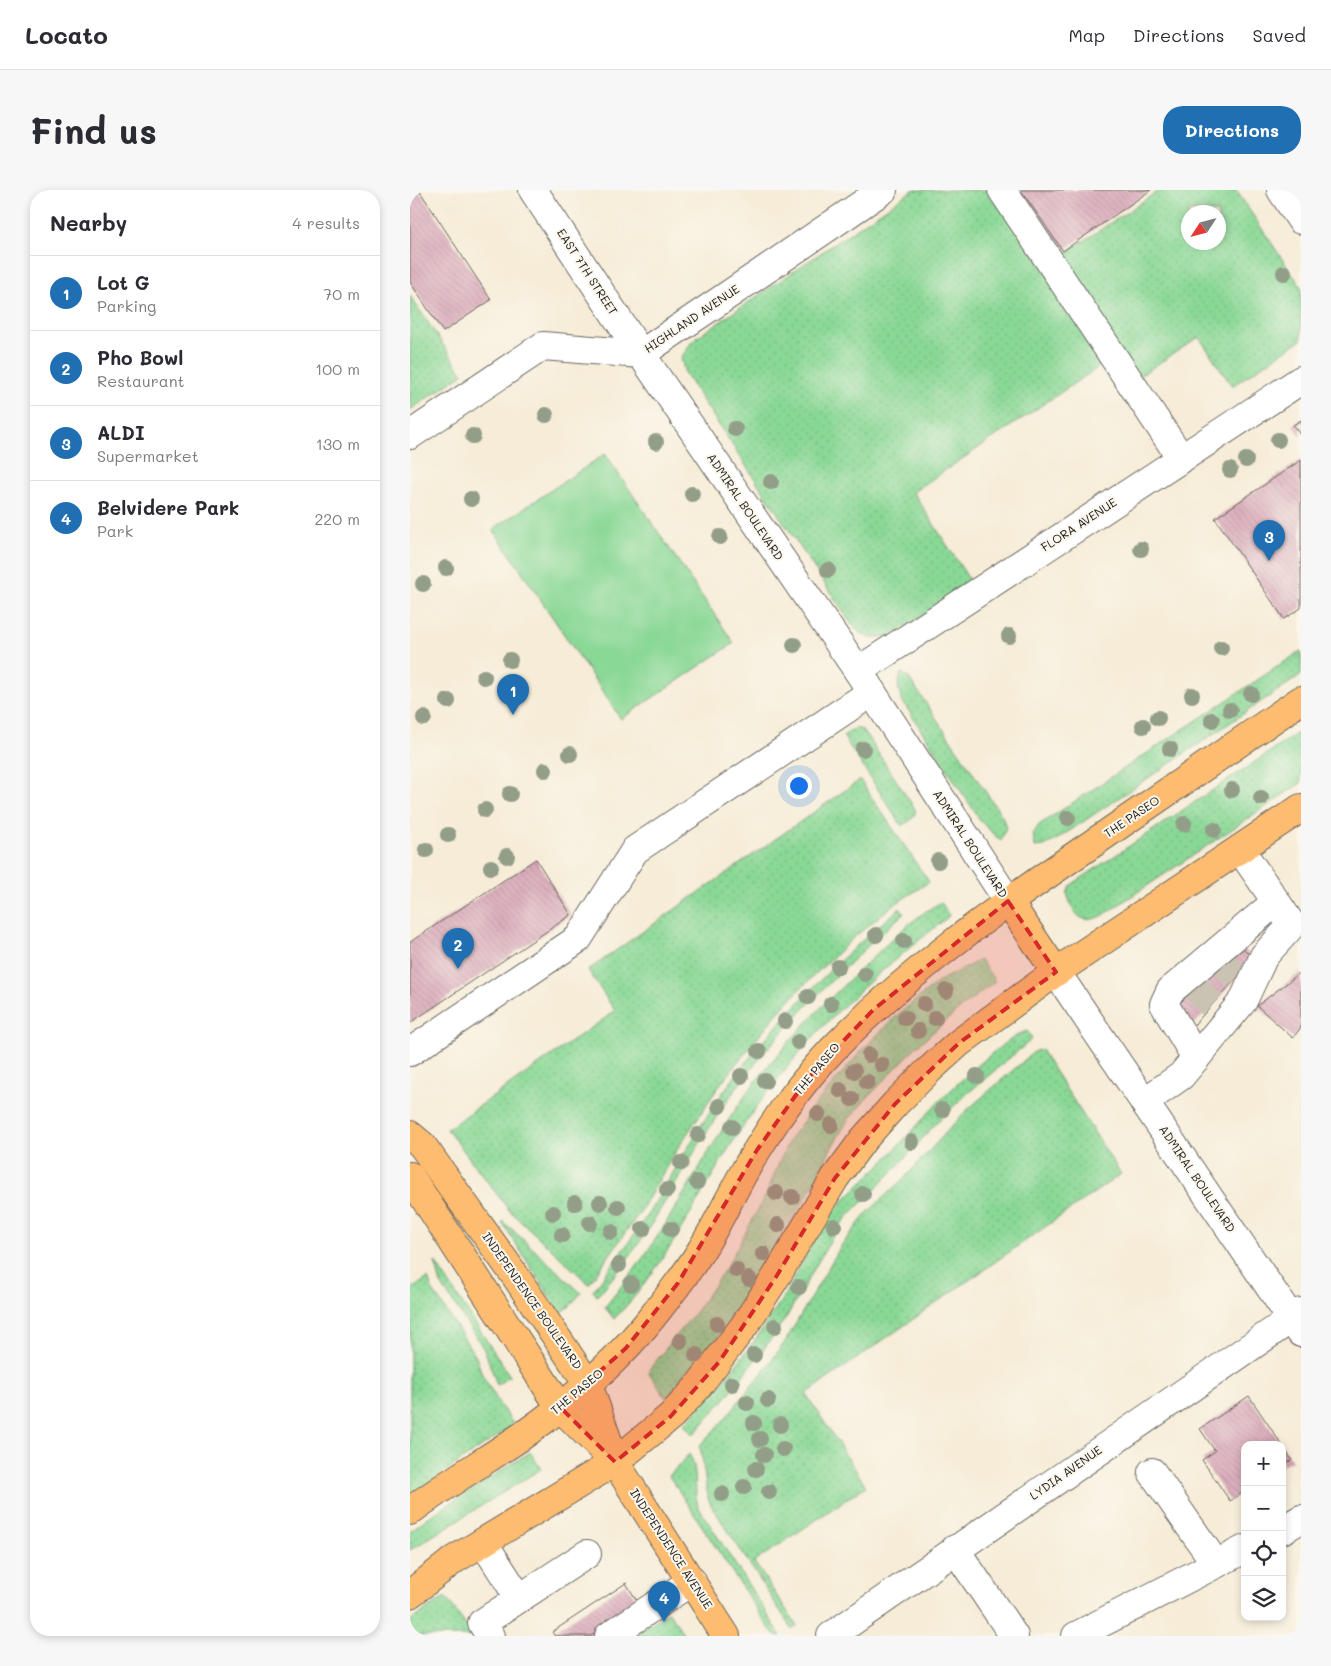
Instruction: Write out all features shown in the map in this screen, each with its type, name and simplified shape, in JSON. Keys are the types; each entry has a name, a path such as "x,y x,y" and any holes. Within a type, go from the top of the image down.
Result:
{"main road":[{"name":"THE PASEO","path":"410,1511 525,1434 588,1384 626,1348 700,1253 757,1150 808,1078 839,1043 909,977 1008,901 1301,700"},
{"path":"410,1594 455,1559 615,1462 671,1416 718,1362 776,1277 835,1178 863,1140 927,1072 959,1044 1056,972 1301,808"},
{"name":"ADMIRAL BOULEVARD","path":"1008,901 1056,972"},
{"name":"INDEPENDENCE BOULEVARD","path":"410,1135 422,1145 434,1161 514,1274 588,1384 615,1462"},
{"path":"410,1176 560,1407 615,1462"},
{"name":"INDEPENDENCE AVENUE","path":"615,1462 726,1636"}],"street":[{"name":"EAST 7TH STREET","path":"533,190 640,354"},
{"name":"HIGHLAND AVENUE","path":"410,435 543,346 640,354 883,190"},
{"path":"1002,190 1181,458"},
{"path":"1281,190 1301,220"},
{"name":"ADMIRAL BOULEVARD","path":"640,354 865,681 1008,901"},
{"name":"FLORA AVENUE","path":"410,1052 578,939 635,850 865,681 1181,458 1301,380"},
{"path":"1230,971 1264,956 1292,925 1240,849"},
{"path":"1144,1102 1181,1076 1196,1058 1205,998 1230,971 1276,902"},
{"path":"1196,1058 1164,1004 1170,991 1205,998 1243,1001 1230,971"},
{"name":"ADMIRAL BOULEVARD","path":"1056,972 1144,1102 1298,1321"},
{"name":"LYDIA AVENUE","path":"831,1636 955,1549 1298,1321"},
{"path":"1152,1472 1216,1564"},
{"path":"1286,1528 1301,1519"},
{"path":"482,1542 519,1598"},
{"path":"955,1549 1014,1636"},
{"path":"1076,1636 1241,1552"},
{"path":"490,1636 482,1623 587,1554"},
{"path":"610,1636 692,1580"}],"highlighted area":[{"path":"1008,901 1056,972 959,1043 895,1104 835,1178 776,1277 719,1362 671,1416 615,1462 560,1407 626,1348 678,1283 757,1150 808,1078 873,1010"}],"green space":[{"path":"913,190 993,190 1106,362 913,492 972,584 891,636 871,638 861,634 852,625 685,374 681,358 693,340"},
{"path":"1160,190 1236,190 1301,287 1301,340 1232,386 1199,337 1135,379 1055,260"},
{"path":"410,296 463,374 410,410"},
{"path":"605,454 734,643 621,719 493,529"},
{"path":"1301,651 1301,675 1056,840 1044,846 1035,847 1033,834 1039,825"},
{"path":"901,673 909,678 1002,816 1006,827 1001,841 980,820 901,699 898,686"},
{"path":"856,728 863,730 915,809 914,817 902,826 843,736"},
{"path":"1301,731 1301,783 1102,916 1088,919 1078,916 1067,893 1071,885"},
{"path":"860,780 929,882 892,906 853,938 776,1015 721,1083 677,1149 642,1209 589,1284 509,1210 447,1129 615,1011 588,970"},
{"path":"941,902 949,916 851,999 822,1027 782,1073 730,1147 652,1274 614,1319 605,1307 649,1249 723,1129 760,1076 803,1026 849,980 910,923"},
{"path":"900,908 904,913 812,1000 749,1071 709,1128 652,1223 619,1270 597,1296 593,1291 641,1224 706,1118 743,1066 806,994"},
{"path":"980,960 995,981 917,1046 848,1120 830,1150 814,1184 740,1309 697,1365 666,1398 648,1371 697,1310 726,1268 765,1197 788,1142 817,1102 864,1048 896,1016 941,980"},
{"path":"1027,1031 1032,1039 940,1119 837,1229 787,1316 728,1395 693,1435 684,1424 727,1377 753,1343 788,1289 816,1237 835,1210 955,1086 1009,1040"},
{"path":"1041,1050 1121,1174 806,1394 866,1486 754,1562 797,1626 792,1629 711,1505 708,1498 699,1446 722,1422 785,1342 841,1246 867,1213 907,1175 965,1112 1035,1051"},
{"path":"502,1222 581,1293 568,1308 560,1313"},
{"path":"435,1262 510,1376 497,1385 485,1351 441,1284"},
{"path":"428,1278 432,1289 476,1357 482,1374 514,1425 410,1495 410,1290"},
{"path":"530,1452 541,1469 410,1550 410,1531 427,1518"},
{"path":"689,1454 694,1466 698,1506 781,1636 775,1635 767,1625 669,1476"},
{"path":"445,1597 474,1636 410,1636 410,1621"},
{"path":"669,1612 685,1636 631,1636"}],"building":[{"path":"410,190 419,190 491,300 443,332 410,282"},
{"path":"1021,190 1151,190 1063,251"},
{"path":"1301,420 1301,436 1293,425"},
{"path":"1301,460 1301,608 1284,619 1215,518"},
{"path":"536,859 571,915 410,1023 410,942"},
{"path":"1238,943 1254,959 1192,1027 1181,1014 1180,1003"},
{"path":"1301,972 1301,1027 1293,1038 1257,1006"},
{"path":"1249,1396 1279,1441 1241,1441 1241,1494 1230,1501 1202,1460 1215,1451 1200,1429"},
{"path":"1286,1451 1292,1460 1286,1464"},
{"path":"626,1583 639,1604 591,1636 555,1636 552,1632"}],"tunnel":[{"path":"1220,961 1237,978"},
{"path":"1195,988 1212,1005"}],"place":[{"name":"ALDI","path":"1269,561"},
{"name":"Lot G","path":"513,715"},
{"name":"Pho Bowl","path":"458,969"},
{"name":"Belvidere Park","path":"664,1622"}]}
